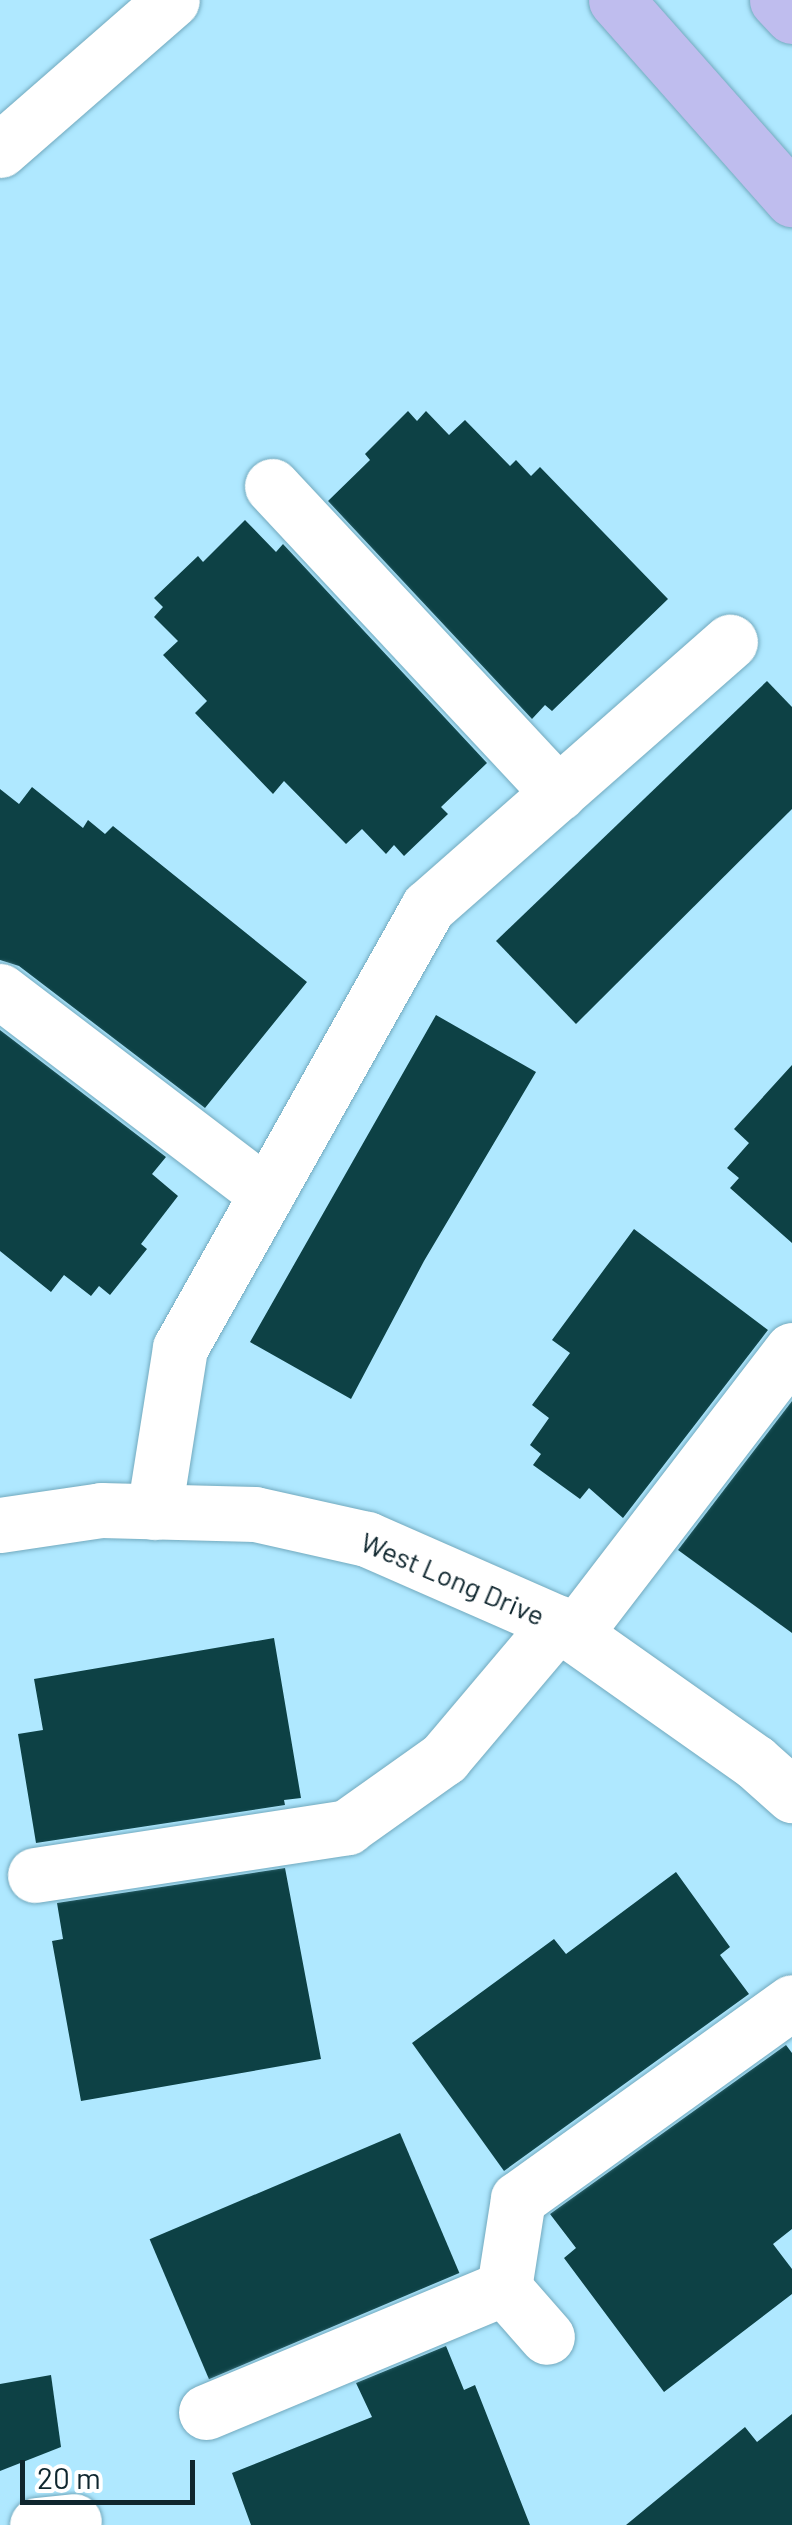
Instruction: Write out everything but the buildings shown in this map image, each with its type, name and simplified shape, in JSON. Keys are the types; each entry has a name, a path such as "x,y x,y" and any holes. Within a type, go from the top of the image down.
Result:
{"main road":[{"path":"616,0 792,198"},
{"path":"777,0 792,16"}],"street":[{"path":"0,150 172,0"},
{"path":"272,486 558,793"},
{"path":"154,1512 180,1348 428,907 730,642"},
{"path":"0,991 266,1194"},
{"path":"36,1875 347,1827 444,1758 566,1628 792,1350"},
{"name":"West Long Drive","path":"0,1525 101,1510 254,1514 367,1539 566,1628 755,1762 792,1795"},
{"path":"504,2288 518,2200 792,2002"},
{"path":"504,2288 547,2337"},
{"path":"206,2412 504,2288"}]}
